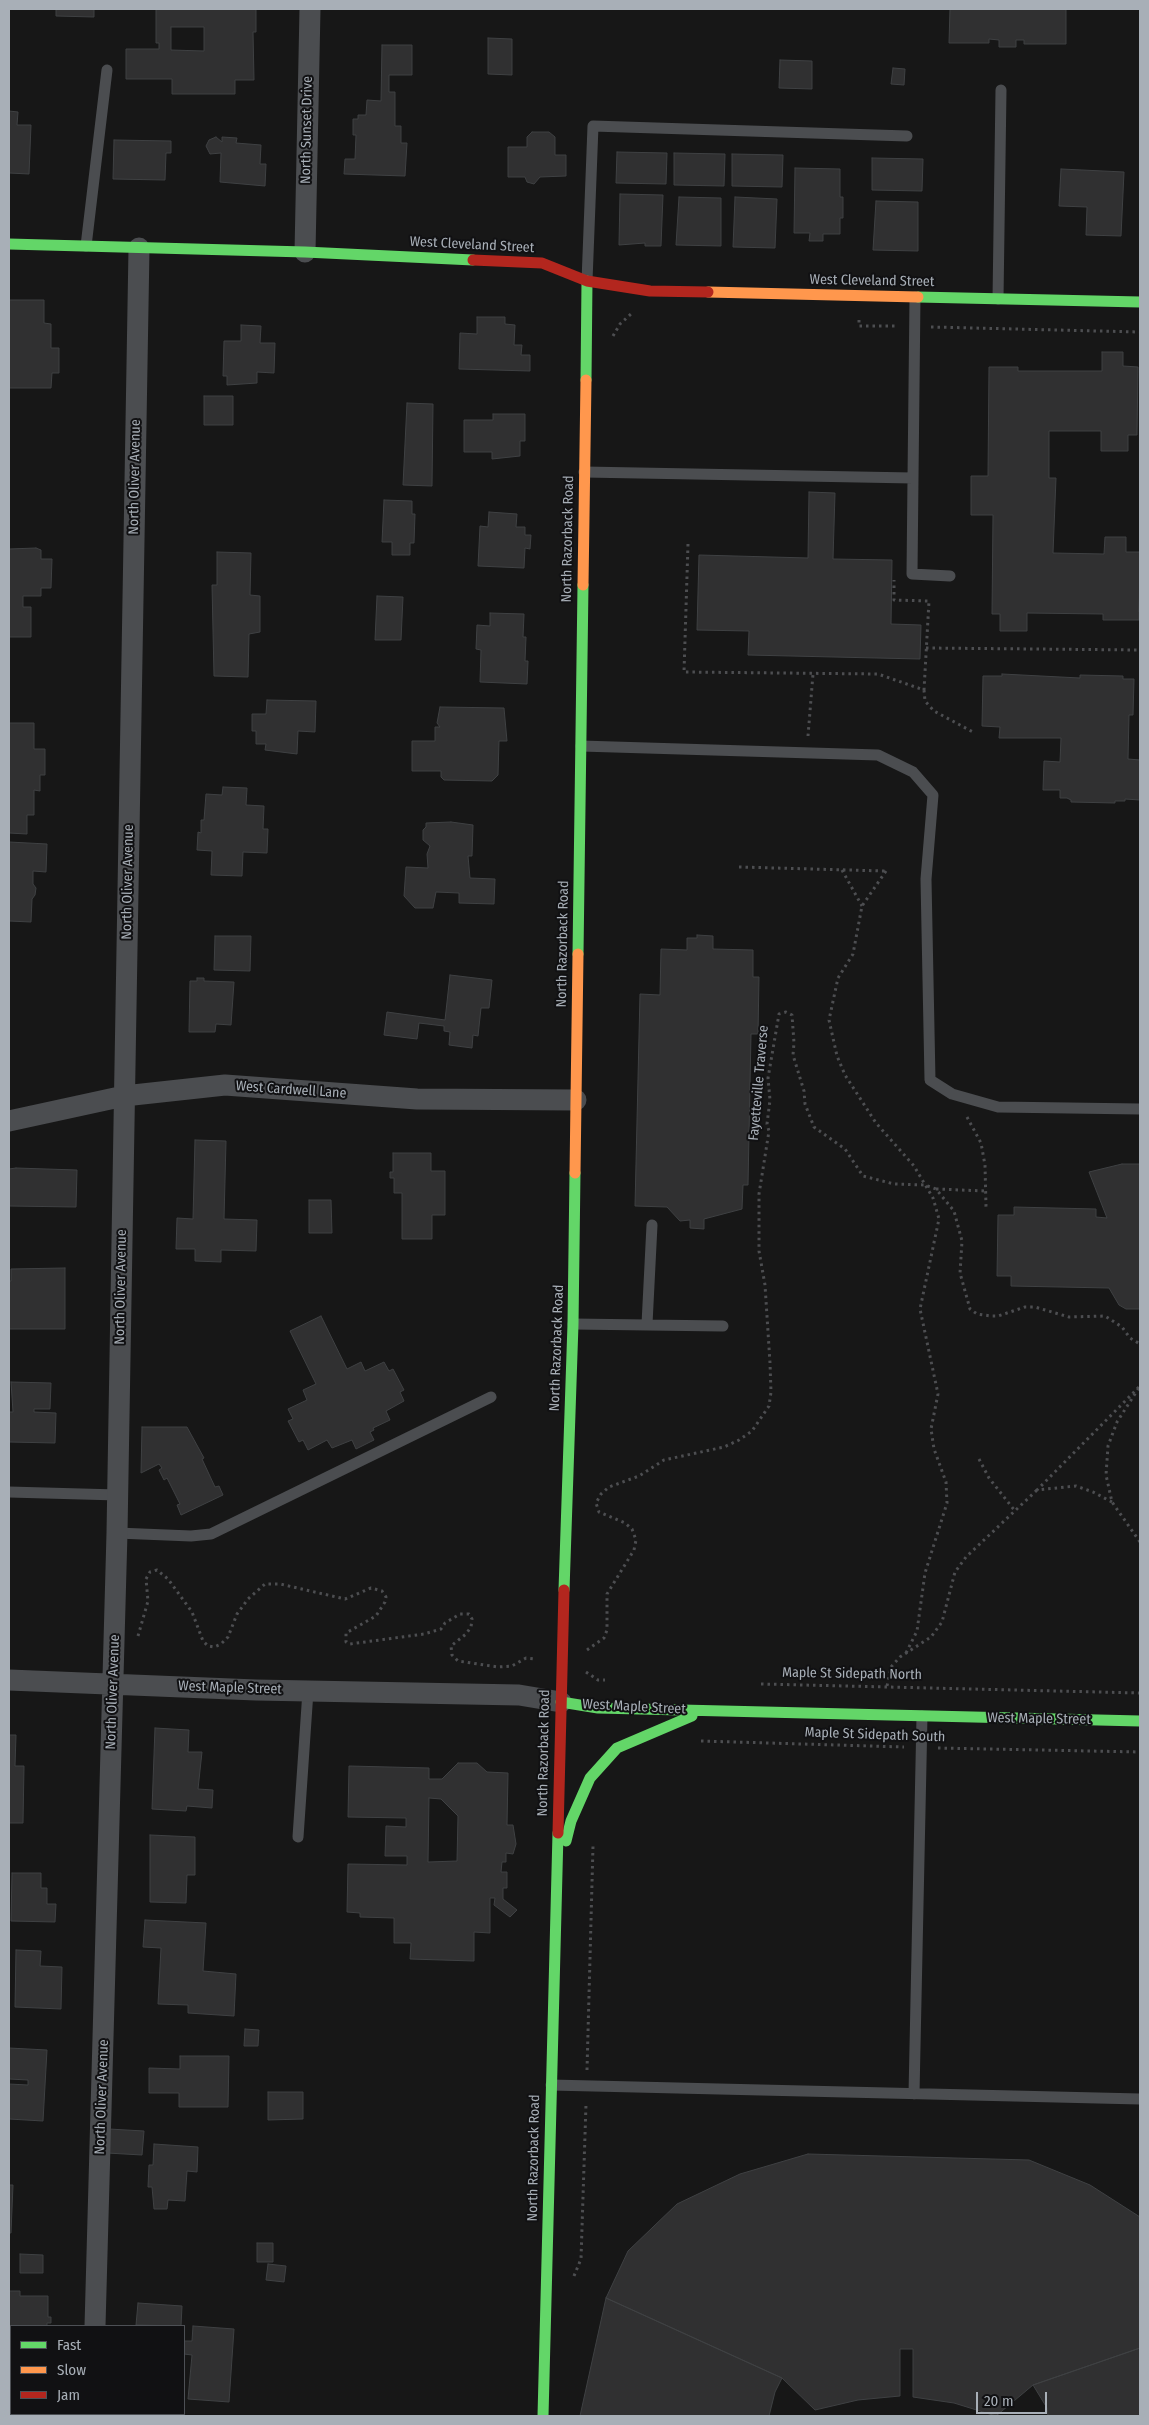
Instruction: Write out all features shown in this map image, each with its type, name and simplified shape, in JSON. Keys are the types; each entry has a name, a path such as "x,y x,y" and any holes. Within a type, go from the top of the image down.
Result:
{"street":[{"name":"North Sunset Drive","path":"305,252 310,9"},
{"name":"West Cleveland Street","path":"9,244 305,252 542,263 586,281 650,291 1140,302"},
{"name":"North Oliver Avenue","path":"94,2325 118,1495 139,248"},
{"name":"North Razorback Road","path":"543,2416 556,1874 573,1324 586,281"},
{"name":"West Cardwell Lane","path":"9,1121 124,1096 225,1085 416,1099 576,1100"},
{"name":"West Maple Street","path":"9,1680 308,1691 519,1696 598,1708 1140,1721"},
{"path":"556,1874 571,1821 590,1778 617,1748 654,1730 706,1711"}],"lane":[{"path":"86,246 107,70"},
{"path":"998,299 1000,90"},
{"path":"586,281 593,126 907,136"},
{"path":"915,296 912,574 950,576"},
{"path":"584,472 913,478"},
{"path":"581,746 878,755 913,772 933,796 926,879 930,1080 952,1094 998,1107 1140,1109"},
{"path":"647,1324 652,1225"},
{"path":"573,1324 723,1326"},
{"path":"117,1533 191,1536 211,1534 491,1397"},
{"path":"9,1492 118,1495"},
{"path":"298,1837 308,1691"},
{"path":"914,2094 922,1716"},
{"path":"551,2085 1140,2099"}],"path":[{"path":"611,344 620,324 635,311"},
{"path":"860,314 859,326 1140,332"},
{"path":"688,544 684,672 878,674 924,690"},
{"path":"894,571 894,600 929,601 924,702 934,711 973,732"},
{"path":"926,648 1140,650"},
{"path":"808,731 813,674"},
{"path":"739,867 886,871 862,906 853,954 838,978 829,1020 837,1056 845,1075 867,1111 914,1166 927,1187 939,1218 920,1309 938,1394 931,1429 934,1449 946,1482 947,1503 925,1573 917,1630 906,1653"},
{"path":"842,870 862,906"},
{"name":"Fayetteville Traverse","path":"582,1651 604,1638 607,1630 607,1594 634,1550 636,1540 632,1529 625,1523 599,1512 596,1503 601,1494 608,1487 639,1476 664,1460 724,1447 739,1440 752,1431 769,1406 771,1382 765,1285 759,1251 759,1194 769,1131 767,1124 770,1100 768,1078 778,1014 786,1012 792,1016 793,1055 804,1091 805,1104 814,1127 845,1149 863,1176 894,1184 927,1187"},
{"path":"966,1116 981,1143 985,1165 986,1208"},
{"path":"927,1187 986,1191"},
{"path":"936,1189 954,1211 961,1230 960,1273 970,1309 977,1314 998,1316 1025,1307 1035,1307 1060,1316 1105,1316 1122,1327 1130,1338 1140,1344"},
{"path":"885,1746 886,1686 891,1667 906,1653 931,1637 942,1622 955,1572 966,1556 1037,1490 1140,1386 1117,1422 1108,1446 1106,1475 1112,1502 1140,1542"},
{"path":"979,1458 989,1478 1015,1511"},
{"path":"1037,1490 1076,1486 1094,1492 1112,1502"},
{"path":"114,1647 136,1644 148,1601 146,1579 150,1572 157,1570 168,1579 192,1612 203,1641 208,1646 214,1647 221,1644 228,1637 237,1614 248,1599 265,1584 280,1584 345,1599 371,1588 382,1591 386,1597 385,1602 376,1616 346,1633 346,1642 350,1644 424,1634 441,1629 445,1623 460,1614 469,1614 472,1619 471,1627 466,1634 451,1646 452,1654 458,1661 498,1667 512,1666 526,1658 539,1660"},
{"path":"583,1666 586,1671 598,1680 606,1681"},
{"name":"Maple St Sidepath North","path":"751,1684 1140,1693"},
{"name":"Maple St Sidepath South","path":"693,1741 1140,1752"}],"building":[{"path":"56,9 94,9 94,17 56,16"},
{"path":"156,9 256,9 256,32 253,32 254,80 235,80 235,94 172,94 172,79 126,79 126,49 159,49 159,43 156,43","holes":["171,27 204,27 204,51 171,50"]},
{"path":"950,9 1066,9 1066,44 1024,44 1024,40 1016,40 1016,47 999,47 999,40 989,39 989,43 949,43"},
{"path":"488,38 512,39 512,75 488,74"},
{"path":"382,45 412,45 412,75 389,75 389,92 395,92 395,126 401,126 401,143 407,143 405,176 344,174 345,159 355,159 356,135 353,135 353,119 358,119 358,115 366,115 367,100 381,101"},
{"path":"780,60 812,61 812,89 779,88"},
{"path":"893,68 905,69 904,85 891,84"},
{"path":"9,111 18,112 17,125 31,125 29,174 9,173"},
{"path":"532,132 549,132 555,137 555,155 566,155 566,176 540,177 534,184 527,182 525,177 508,177 508,147 527,147 527,137"},
{"path":"216,137 222,142 222,137 237,138 236,143 261,145 260,164 266,164 265,186 220,182 221,153 210,154 206,146 209,140"},
{"path":"114,140 171,141 171,153 166,153 165,180 113,179"},
{"path":"617,152 667,153 666,184 616,183"},
{"path":"674,153 725,154 724,186 674,185"},
{"path":"732,154 783,155 782,187 732,186"},
{"path":"872,158 923,159 922,191 872,190"},
{"path":"795,168 840,169 840,197 843,197 843,218 840,218 840,234 823,234 823,241 809,241 810,233 794,233"},
{"path":"1061,169 1124,172 1121,236 1086,235 1087,207 1059,206"},
{"path":"620,194 663,195 661,246 645,246 645,243 619,245"},
{"path":"679,197 721,198 721,246 676,245"},
{"path":"735,197 777,199 775,248 733,247"},
{"path":"876,201 918,202 918,251 873,250"},
{"path":"9,300 44,300 44,323 51,324 51,348 59,348 59,373 52,373 51,388 9,388"},
{"path":"477,317 505,317 505,324 515,325 514,345 522,345 521,355 530,355 530,371 459,369 460,333 477,334"},
{"path":"241,325 261,326 260,343 275,343 274,373 257,372 257,383 227,385 227,376 223,376 224,341 241,341"},
{"path":"1102,352 1123,352 1123,366 1138,367 1137,435 1128,435 1128,451 1101,451 1101,431 1049,431 1049,478 1056,478 1053,553 1104,554 1105,537 1126,537 1126,552 1140,552 1139,620 1103,620 1103,614 1027,613 1027,631 1000,631 1000,614 992,614 993,515 971,515 971,476 988,476 989,367 1018,367 1018,371 1102,371"},
{"path":"204,396 233,396 233,425 204,425"},
{"path":"407,403 433,404 432,486 403,485"},
{"path":"493,414 525,414 525,441 520,441 520,456 492,459 492,452 464,452 464,420 493,420"},
{"path":"809,492 835,493 833,559 892,560 891,624 921,625 920,659 748,655 749,631 697,630 699,555 808,558"},
{"path":"384,500 412,501 412,514 415,514 414,543 410,543 410,555 392,555 392,542 382,542"},
{"path":"489,512 517,514 516,527 525,527 525,535 531,535 530,549 525,548 524,568 478,566 480,526 488,527"},
{"path":"36,548 41,550 41,559 52,559 51,588 41,588 41,596 23,596 23,607 31,607 31,637 9,637 9,549"},
{"path":"217,552 251,553 250,595 260,596 260,632 249,634 248,677 214,676 212,585 217,585"},
{"path":"377,596 403,597 401,640 375,640"},
{"path":"490,613 524,614 523,637 526,637 525,661 528,661 527,684 480,682 481,650 476,649 477,625 490,626"},
{"path":"1002,674 1080,678 1080,675 1123,676 1123,679 1134,679 1133,715 1129,715 1128,759 1140,760 1140,800 1125,799 1125,801 1115,801 1115,803 1071,802 1067,798 1060,798 1060,790 1043,790 1044,761 1060,762 1061,738 999,738 1000,727 982,726 983,676 1002,676"},
{"path":"267,700 316,701 315,732 298,731 297,754 265,750 266,744 256,744 256,731 252,731 252,714 266,714"},
{"path":"440,707 504,708 507,741 499,741 498,775 492,781 444,780 441,777 441,771 412,771 412,741 435,741 435,727 440,727 437,723"},
{"path":"9,723 34,723 34,749 45,749 45,775 40,775 40,791 34,790 34,815 27,815 27,834 9,833"},
{"path":"223,787 247,788 246,805 264,806 263,829 268,829 267,853 243,852 242,876 211,875 212,851 197,850 198,832 201,833 201,820 204,820 206,794 222,795"},
{"path":"451,822 473,825 472,856 468,856 470,878 495,879 494,904 459,903 459,893 436,892 433,908 415,908 404,896 406,867 428,868 427,854 430,846 423,840 423,830 426,827 426,823"},
{"path":"9,842 47,844 46,872 33,871 33,884 36,888 32,899 31,922 9,921"},
{"path":"697,935 713,936 713,949 753,950 753,977 759,977 758,1034 751,1034 748,1185 743,1185 742,1209 704,1219 704,1229 690,1228 690,1220 680,1221 667,1207 635,1206 640,994 660,995 661,949 687,950 687,938 697,938"},
{"path":"215,936 251,936 250,971 214,970"},
{"path":"450,975 492,980 489,1008 481,1008 478,1036 473,1035 472,1048 449,1045 450,1032 444,1031 444,1026 419,1023 417,1039 384,1035 387,1012 445,1020"},
{"path":"197,978 204,978 204,981 234,982 231,1025 216,1024 215,1032 189,1032 190,981 197,981"},
{"path":"195,1140 226,1141 224,1219 257,1220 256,1251 221,1250 221,1262 195,1261 195,1249 176,1249 177,1218 193,1219"},
{"path":"393,1153 431,1153 431,1171 445,1171 445,1215 432,1215 432,1239 402,1239 402,1193 394,1193 394,1178 390,1178 390,1172 393,1172"},
{"path":"1122,1164 1140,1164 1140,1309 1126,1309 1119,1305 1109,1288 1011,1286 1011,1276 997,1276 998,1215 1014,1215 1014,1207 1096,1209 1096,1217 1107,1218 1089,1172"},
{"path":"9,1169 77,1170 76,1207 9,1206"},
{"path":"309,1200 331,1200 332,1233 309,1233"},
{"path":"65,1268 65,1329 9,1329 9,1281 11,1281 11,1269"},
{"path":"321,1316 347,1369 361,1362 365,1371 384,1362 389,1371 393,1369 404,1390 400,1392 404,1401 386,1411 390,1420 373,1428 374,1430 370,1432 374,1440 356,1449 352,1440 332,1448 327,1440 308,1450 303,1440 299,1442 288,1421 293,1419 288,1409 307,1400 303,1390 316,1384 290,1331"},
{"path":"11,1382 51,1383 50,1409 34,1409 34,1412 56,1413 55,1443 9,1442 9,1412 13,1412"},
{"path":"142,1427 187,1427 204,1458 202,1459 215,1487 219,1486 223,1495 181,1515 177,1505 180,1504 167,1478 164,1480 159,1470 162,1468 159,1464 141,1473"},
{"path":"155,1728 189,1730 188,1752 202,1752 198,1789 213,1790 212,1808 187,1806 186,1811 152,1809"},
{"path":"9,1735 16,1735 15,1766 24,1766 23,1823 9,1823"},
{"path":"458,1763 477,1763 487,1772 508,1773 507,1825 513,1825 516,1844 513,1854 506,1853 506,1862 502,1862 501,1872 507,1872 507,1888 503,1888 503,1899 517,1910 510,1917 494,1905 495,1898 490,1898 490,1933 474,1932 474,1961 410,1959 411,1943 394,1943 394,1918 360,1917 360,1913 347,1912 348,1864 407,1865 407,1856 385,1856 386,1826 406,1827 406,1818 348,1817 349,1766 429,1768 429,1779 442,1779","holes":["429,1798 441,1799 458,1816 457,1861 428,1862"]},
{"path":"150,1835 195,1837 195,1875 187,1875 186,1903 150,1902"},
{"path":"12,1873 41,1873 41,1888 47,1888 47,1904 56,1904 55,1922 11,1921"},
{"path":"145,1920 206,1923 203,1971 236,1974 234,2016 188,2013 188,2005 158,2004 161,1948 143,1947"},
{"path":"16,1950 41,1951 40,1966 62,1967 61,2009 15,2007"},
{"path":"245,2029 259,2030 258,2046 244,2046"},
{"path":"9,2048 47,2050 43,2121 9,2119 9,2084 28,2085 28,2080 9,2079"},
{"path":"180,2056 229,2056 228,2107 179,2107 179,2093 149,2093 149,2068 180,2069"},
{"path":"268,2092 303,2092 303,2119 268,2120"},
{"path":"109,2129 144,2131 142,2155 107,2153"},
{"path":"154,2144 198,2147 197,2172 187,2171 185,2201 168,2200 167,2209 154,2209 152,2187 148,2187 149,2165 153,2165"},
{"path":"808,2154 1029,2160 1090,2185 1140,2217 1140,2348 1033,2385 996,2416 954,2403 913,2397 913,2349 900,2349 900,2396 858,2400 815,2410 782,2378 606,2298 628,2251 677,2204 740,2174"},
{"path":"9,2185 13,2185 11,2233 9,2233"},
{"path":"257,2243 273,2243 273,2262 257,2262"},
{"path":"20,2254 43,2255 43,2273 20,2273"},
{"path":"268,2264 286,2266 284,2282 266,2280"},
{"path":"9,2291 20,2291 20,2296 48,2296 48,2317 51,2317 51,2323 47,2323 47,2325 10,2325 9,2334"},
{"path":"606,2298 782,2378 775,2392 769,2416 580,2416"},
{"path":"138,2303 182,2306 181,2325 136,2325"},
{"path":"193,2326 234,2329 229,2402 188,2399 192,2355 185,2354 185,2341 192,2341"},
{"path":"1140,2348 1140,2416 1048,2416 1047,2408 1033,2385"}],"traffic: fast":[{"path":"9,244 305,252 473,260"},
{"path":"586,380 587,281"},
{"path":"918,297 1140,302"},
{"path":"578,954 583,585"},
{"path":"564,1590 573,1324 575,1173"},
{"path":"561,1702 598,1708 1140,1721"},
{"path":"566,1841 571,1821 590,1778 617,1748 692,1716"},
{"path":"543,2416 558,1833"}],"traffic: slow":[{"path":"708,292 918,297"},
{"path":"583,585 586,380"},
{"path":"575,1173 578,954"}],"traffic: jam":[{"path":"473,260 542,263 587,281 650,291 708,292"},
{"path":"558,1833 564,1590"}]}
